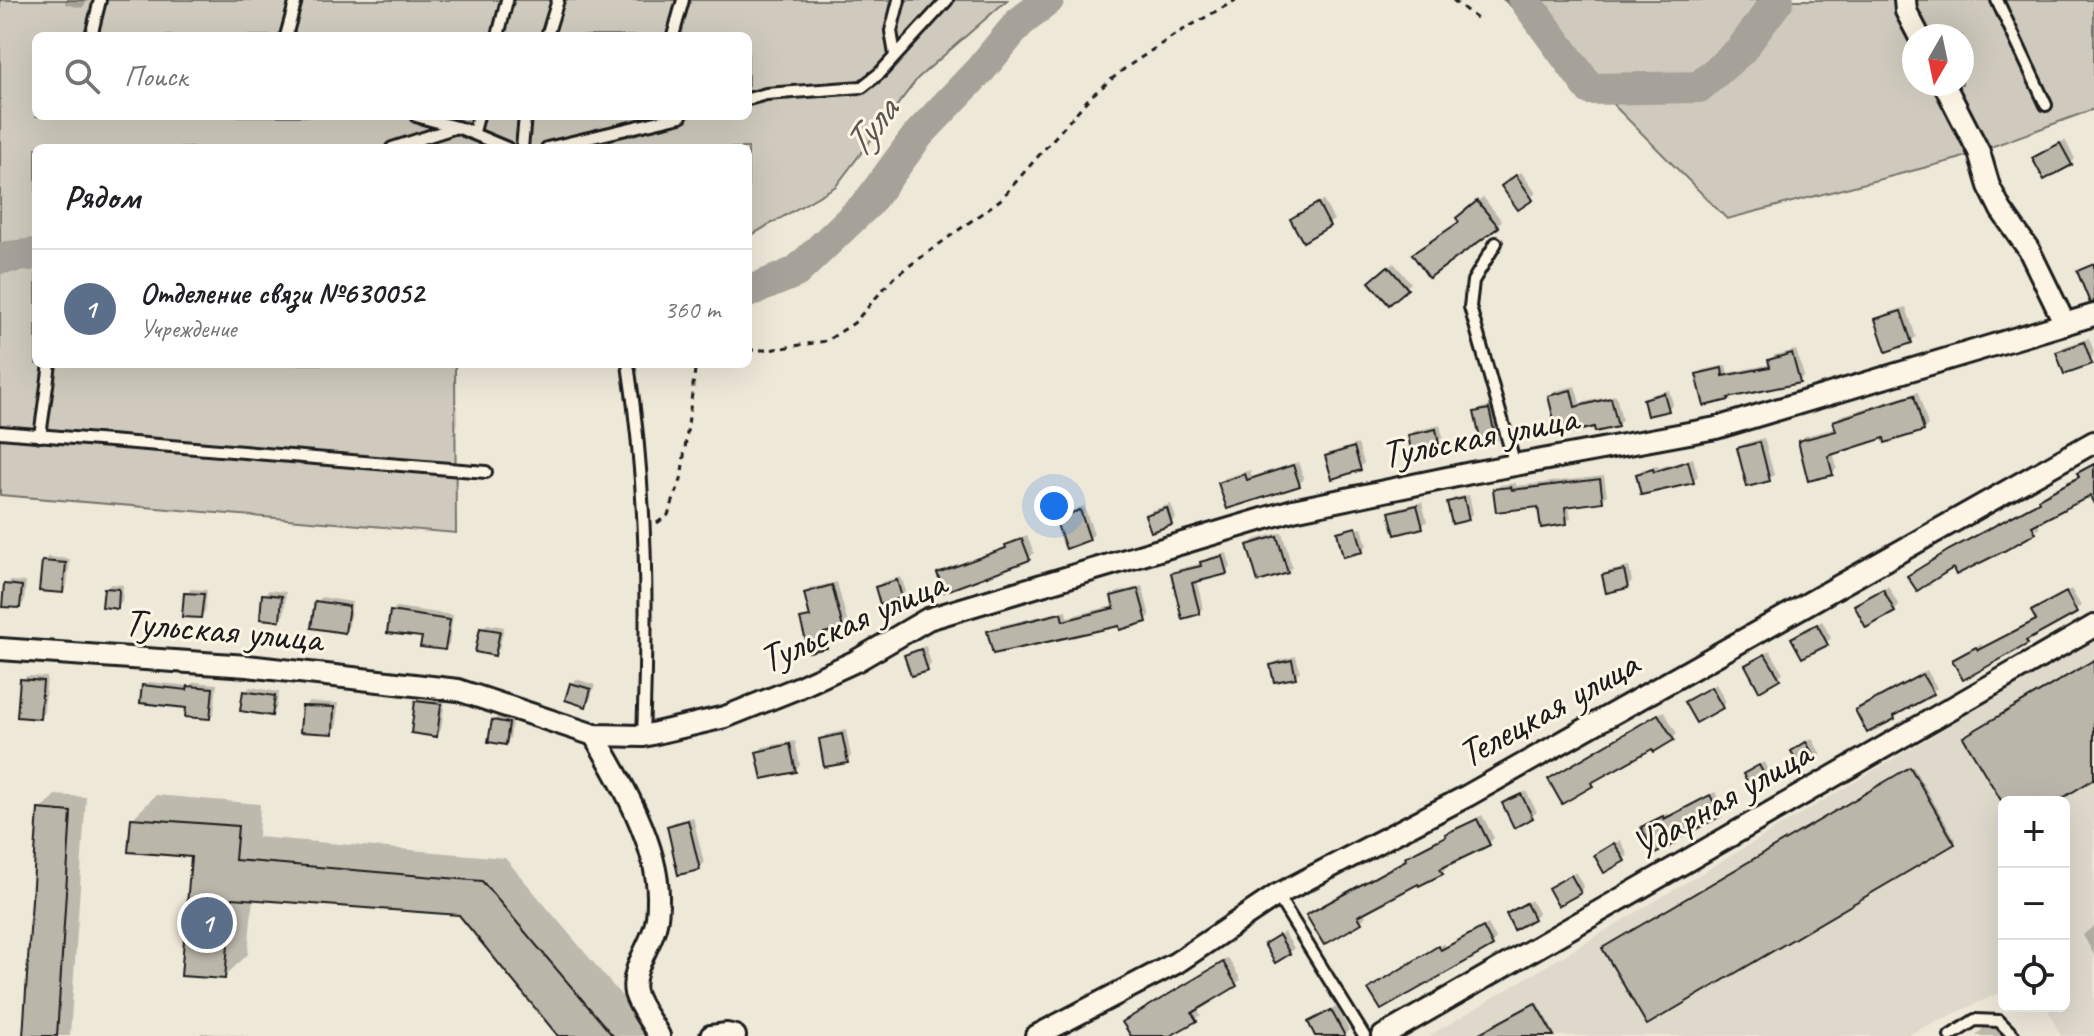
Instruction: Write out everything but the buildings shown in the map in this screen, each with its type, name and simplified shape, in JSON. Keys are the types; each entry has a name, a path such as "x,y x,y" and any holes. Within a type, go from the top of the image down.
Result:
{"street":[{"path":"1905,0 1906,11 1913,24"},
{"path":"1950,96 1979,152 1989,186 2001,210 2029,250 2065,324"},
{"name":"Тульская улица","path":"0,649 247,666 458,690 594,735 643,736 725,717 795,689 856,661 928,619 1293,510 1716,428 2094,315"},
{"name":"Телецкая улица","path":"1036,1036 1176,963 1277,895 1467,796 2094,442"},
{"name":"Ударная улица","path":"1383,1036 2094,626"},
{"path":"594,735 622,782 655,868 658,896 656,925 639,965 635,992 659,1036"},
{"path":"711,1036 735,1036"}],"lane":[{"path":"92,32 100,0"},
{"path":"287,32 296,0"},
{"path":"499,32 507,0"},
{"path":"548,32 558,0"},
{"path":"674,32 683,0"},
{"path":"895,55 891,31 899,0"},
{"path":"752,98 766,94 862,87 880,73 947,0"},
{"path":"1997,0 2046,105"},
{"path":"431,120 474,132 477,120"},
{"path":"522,144 525,120"},
{"path":"562,144 649,120"},
{"path":"404,144 457,127 497,144"},
{"path":"1496,243 1473,281 1470,307 1515,465"},
{"path":"40,436 49,368"},
{"path":"629,368 640,436 644,531 647,627 643,736"},
{"path":"0,432 486,472"},
{"path":"1277,895 1364,1036"},
{"path":"1950,1036 1975,1020 1999,1021 2014,1036"}],"path":[{"path":"752,350 826,341 854,323 894,277 1000,200 1090,97 1124,69 1176,34 1236,0"},
{"path":"1453,0 1481,22"},
{"path":"644,531 668,515 681,480 696,368"}],"shaded area":[{"path":"0,0 1007,0 918,78 836,186 752,235 752,144 32,144 32,368 455,368 456,533 0,495"},
{"path":"1504,0 2094,0 2094,109 1958,159 1727,219 1542,33"},
{"path":"2094,639 2094,1036 2061,1036 2049,1012 2070,1012 2070,796 1998,796 1998,994 1905,1036 1429,1036"}],"waterway":[{"name":"Тула","path":"752,290 796,272 868,203 918,135 980,70 1019,23 1048,0"},
{"name":"Тула","path":"1525,0 1590,89 1699,87 1741,50 1778,0"},
{"name":"Тула","path":"0,258 32,254"}],"place":[{"name":"Отделение связи №630052","path":"207,923"}]}
